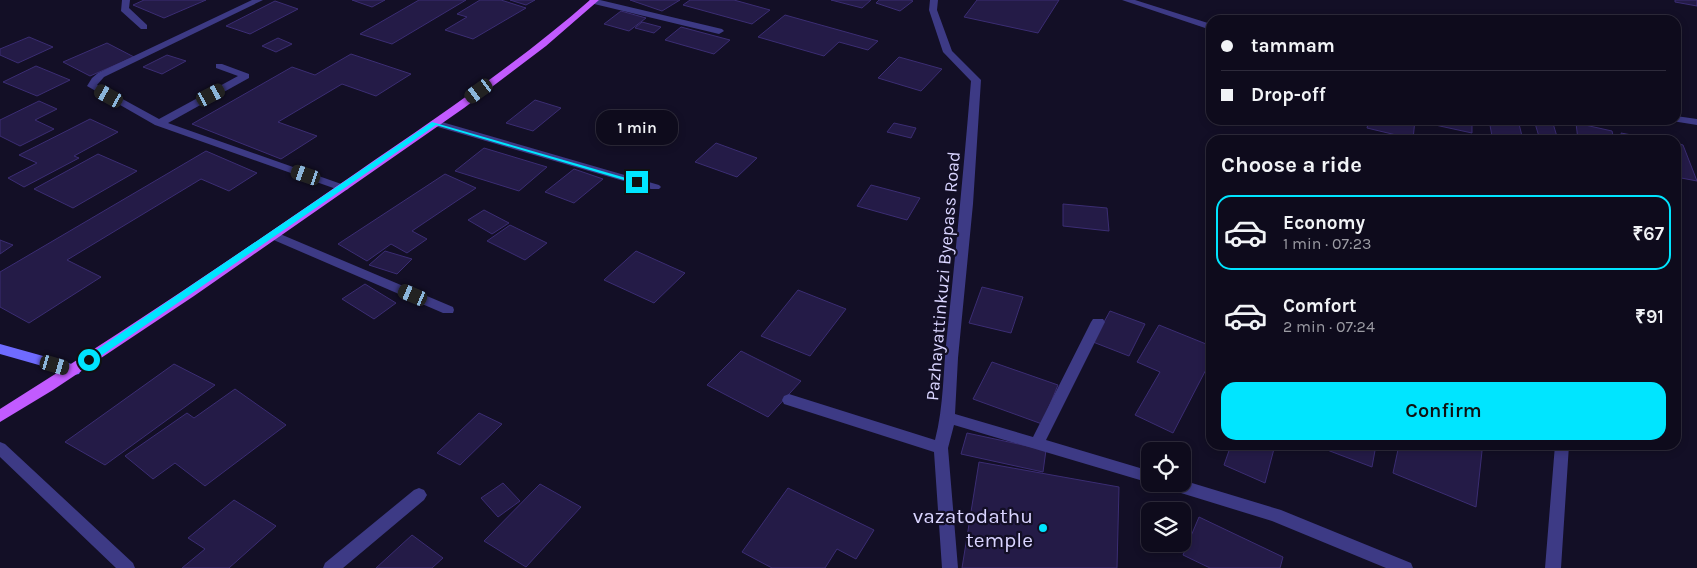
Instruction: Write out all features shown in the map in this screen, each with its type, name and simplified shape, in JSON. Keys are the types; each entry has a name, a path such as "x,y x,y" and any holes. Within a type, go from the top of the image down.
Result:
{"main road":[{"path":"0,416 74,370 343,188 509,70 594,1"}],"street":[{"path":"126,0 124,9 144,27"},
{"path":"259,0 101,75 92,86 159,123 343,188"},
{"name":"Pazhayattinkuzi Byepass Road","path":"934,0 933,10 948,52 976,80 967,204 951,358 948,418 941,448 950,568"},
{"path":"1126,0 1206,25"},
{"path":"594,1 719,31"},
{"path":"159,123 246,76 219,66"},
{"path":"1681,120 1697,122"},
{"path":"435,123 655,187"},
{"path":"272,235 448,310"},
{"path":"1038,443 1098,322"},
{"path":"0,349 74,370"},
{"path":"789,400 941,448"},
{"path":"948,418 1141,474"},
{"path":"0,448 4,454 127,568"},
{"path":"1552,568 1562,450"},
{"path":"1191,489 1275,515 1405,568"},
{"path":"331,568 419,495"}],"building":[{"path":"144,0 206,0 164,18 133,5"},
{"path":"352,0 385,0 372,7"},
{"path":"419,0 466,0 392,44 360,34"},
{"path":"480,0 501,0 526,8 473,39 445,30 467,17 457,14"},
{"path":"510,0 535,0 526,5"},
{"path":"630,0 680,0 662,11"},
{"path":"690,0 734,0 770,10 752,24 683,5"},
{"path":"831,0 871,0 862,8"},
{"path":"879,0 913,1 900,11 876,3"},
{"path":"977,0 1059,0 1038,33 964,17"},
{"path":"1675,0 1697,0 1697,6 1675,2"},
{"path":"275,1 298,9 250,34 226,26"},
{"path":"621,11 646,18 629,31 604,24"},
{"path":"785,15 878,41 868,50 839,42 824,56 758,37"},
{"path":"642,22 661,27 654,33 635,28"},
{"path":"681,27 730,40 714,54 665,40"},
{"path":"29,37 53,47 18,63 0,55 0,49"},
{"path":"278,38 292,44 276,52 262,46"},
{"path":"107,43 134,57 90,76 63,62"},
{"path":"351,54 411,74 376,96 342,84 278,122 317,136 281,159 192,124 292,67 315,75"},
{"path":"167,55 186,61 162,74 143,67"},
{"path":"899,57 942,69 921,91 878,78"},
{"path":"36,66 70,80 37,96 3,82"},
{"path":"535,100 561,108 533,131 506,123"},
{"path":"39,101 57,109 35,120 54,129 20,146 0,136 0,120"},
{"path":"90,119 118,132 74,156 79,158 24,187 8,178 37,163 19,155"},
{"path":"894,123 916,128 911,138 887,132"},
{"path":"1368,125 1414,125 1413,135 1396,135 1367,128"},
{"path":"1435,125 1472,125 1472,133"},
{"path":"1490,125 1519,125 1522,135 1492,135"},
{"path":"1536,125 1554,125 1556,135 1538,135"},
{"path":"1576,125 1612,131 1613,135 1577,135"},
{"path":"716,143 757,158 737,177 695,162"},
{"path":"1681,144 1683,145 1697,181 1681,178"},
{"path":"484,148 547,167 519,191 455,171"},
{"path":"206,151 257,173 229,191 201,179 67,260 101,277 29,323 0,307 0,272"},
{"path":"98,154 137,171 73,208 34,189"},
{"path":"574,169 603,179 574,203 545,192"},
{"path":"445,174 476,188 412,231 427,239 407,253 391,244 367,261 338,244"},
{"path":"871,185 920,198 907,220 857,206"},
{"path":"1063,204 1107,208 1109,231 1063,226"},
{"path":"484,210 509,223 492,234 468,220"},
{"path":"510,225 547,243 525,260 487,241"},
{"path":"0,240 13,245 0,254"},
{"path":"385,251 412,259 397,274 369,265"},
{"path":"636,251 685,273 654,303 604,280"},
{"path":"365,284 396,303 374,319 342,299"},
{"path":"982,287 1023,297 1011,333 969,323"},
{"path":"798,290 846,309 810,356 761,336"},
{"path":"1110,311 1145,324 1129,356 1093,342"},
{"path":"1159,325 1206,344 1206,370 1173,433 1135,415 1160,372 1137,362"},
{"path":"741,351 801,381 768,417 707,385"},
{"path":"992,362 1058,385 1042,424 973,399"},
{"path":"174,364 215,385 105,465 65,442"},
{"path":"235,389 286,425 205,486 175,463 153,479 125,456 187,413 194,418"},
{"path":"479,413 502,424 460,465 437,453"},
{"path":"967,433 1046,450 1043,472 961,454"},
{"path":"1229,450 1274,450 1265,483 1224,465"},
{"path":"1327,450 1375,450 1372,467"},
{"path":"1398,450 1482,451 1476,507 1393,473"},
{"name":"vazatodathu temple","path":"979,462 1119,487 1117,568 962,568"},
{"path":"503,483 520,501 498,517 481,498"},
{"path":"540,484 581,507 526,567 484,541"},
{"path":"788,488 874,530 856,559 837,549 825,568 772,568 742,552"},
{"path":"234,500 276,526 229,568 182,568 205,549 188,538"},
{"path":"1199,517 1283,557 1280,568 1210,568 1183,555 1184,552 1191,552 1191,536"},
{"path":"412,535 443,558 432,568 376,568"}],"place":[{"name":"vazatodathu temple","path":"1043,528"}],"route":[{"path":"89,360 343,188 435,123 637,182"}]}
